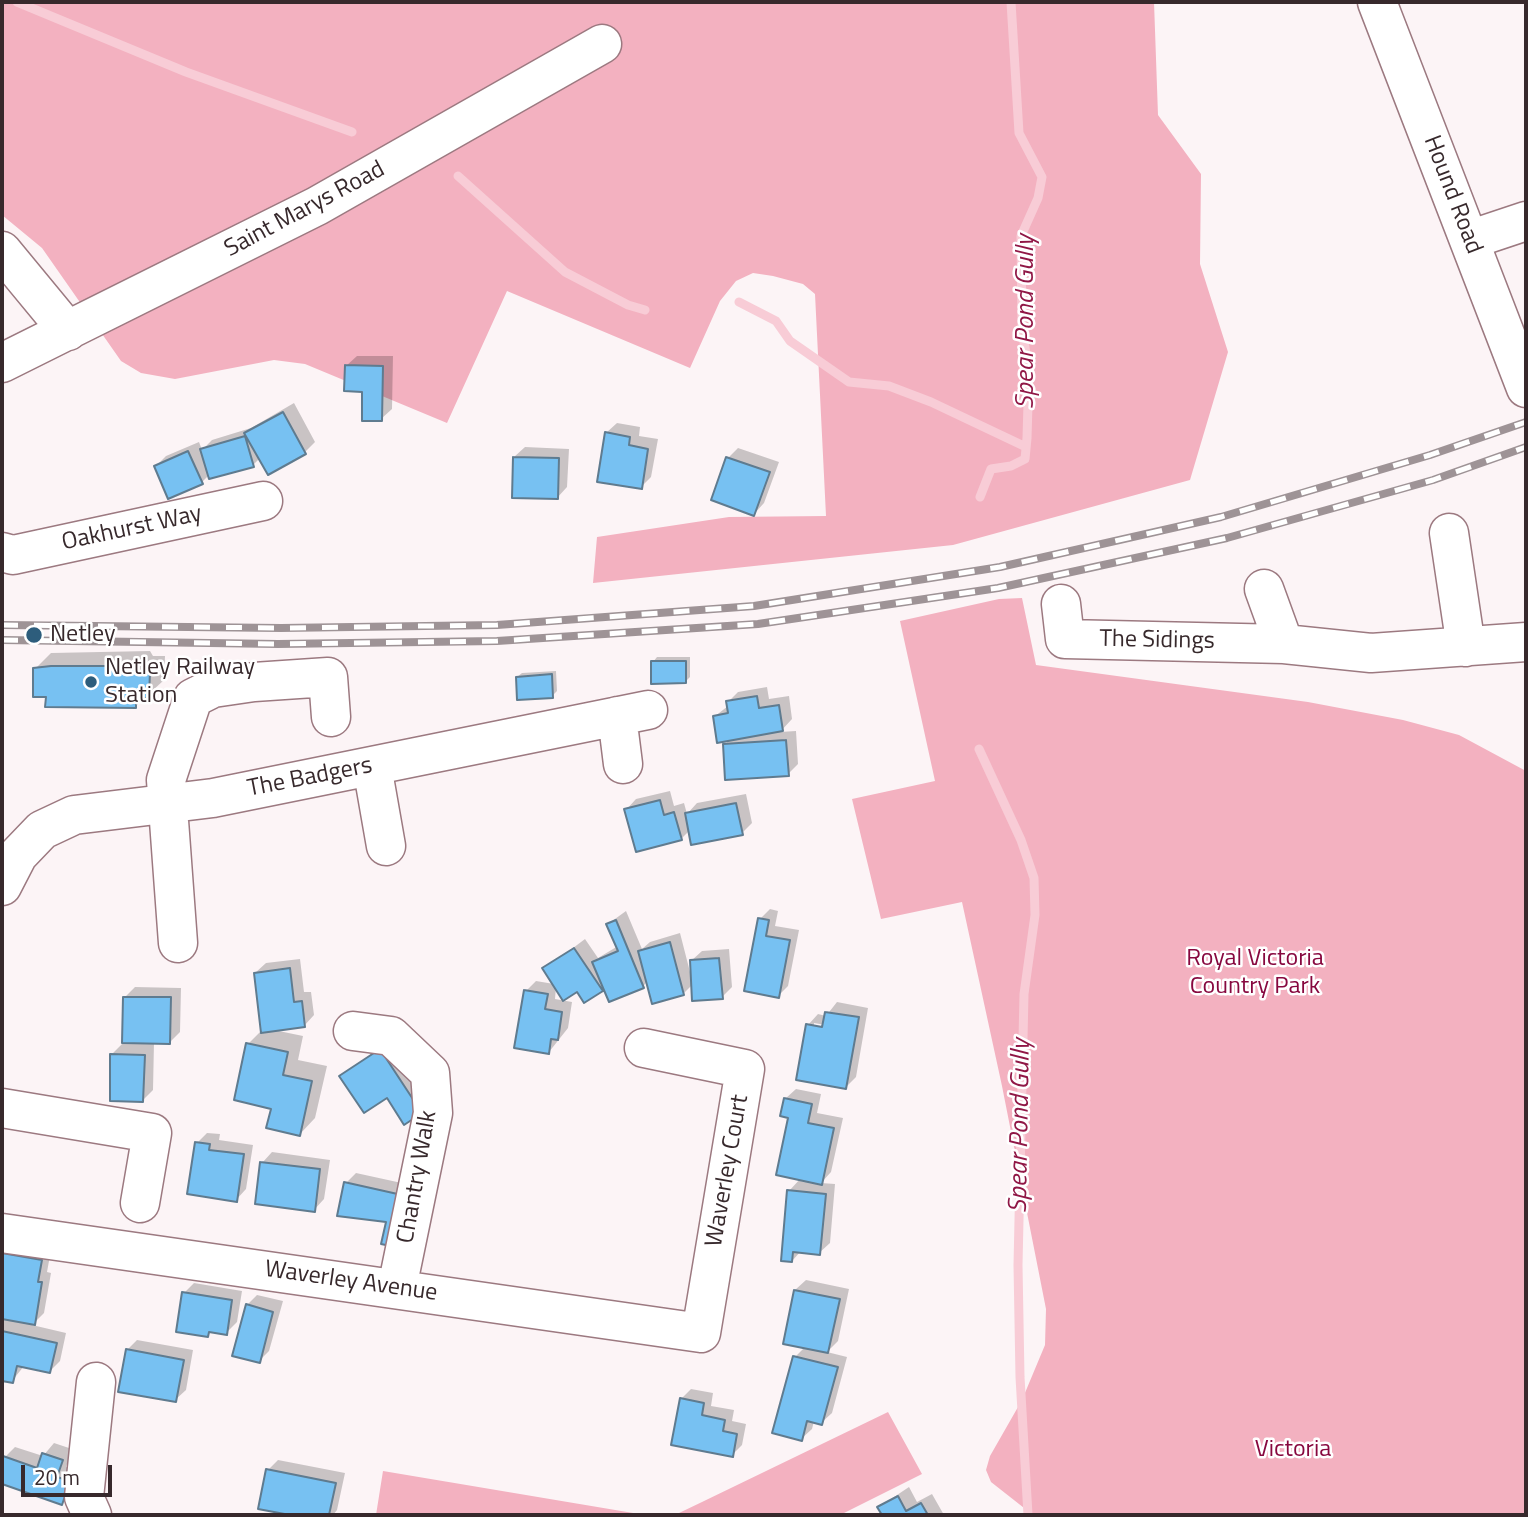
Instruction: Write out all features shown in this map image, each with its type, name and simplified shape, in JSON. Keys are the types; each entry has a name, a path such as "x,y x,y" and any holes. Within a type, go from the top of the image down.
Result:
{"street":[{"name":"Hound Road","path":"1377,2 1526,388"},
{"name":"Saint Marys Road","path":"2,363 317,206 602,44"},
{"path":"1469,240 1526,220"},
{"path":"2,251 68,331"},
{"name":"Oakhurst Way","path":"2,552 13,555 263,501"},
{"path":"1449,533 1466,647"},
{"path":"1264,589 1284,644"},
{"name":"The Sidings","path":"1061,604 1065,639 1284,644 1371,653 1526,642"},
{"path":"178,943 166,780 193,698 213,688 328,677 331,717"},
{"name":"The Badgers","path":"2,886 18,855 42,830 74,815 214,798 632,713 623,764"},
{"path":"372,765 386,846"},
{"name":"Chantry Walk","path":"353,1031 391,1036 430,1073 433,1113 397,1288"},
{"name":"Waverley Court","path":"644,1048 745,1069 701,1333"},
{"path":"2,1108 152,1133 141,1203"},
{"name":"Waverley Avenue","path":"2,1233 701,1333"},
{"path":"92,1515 84,1497 96,1382"}],"green space":[{"path":"2,2 1154,2 1158,115 1201,174 1200,264 1228,352 1190,480 953,545 593,583 597,537 729,517 826,516 815,294 803,284 773,276 753,273 736,281 720,301 690,368 507,291 447,423 305,364 274,360 175,379 141,373 121,361 42,248 2,215"},
{"name":"Royal Victoria Country Park","path":"1022,598 1036,665 1308,702 1403,720 1459,735 1526,771 1526,1515 1033,1515 991,1482 986,1470 990,1456 1022,1400 1045,1345 1046,1309 1002,1086 962,902 881,919 852,799 935,781 900,621 999,599"},
{"path":"888,1412 922,1474 840,1515 665,1515 679,1513"},
{"path":"383,1471 645,1515 376,1515"}],"building":[{"path":"345,365 383,366 382,421 362,421 362,392 344,391"},
{"path":"283,412 306,454 268,475 244,433"},
{"path":"605,432 630,437 629,445 648,449 642,489 597,482"},
{"path":"245,436 254,467 209,479 200,449"},
{"path":"188,451 203,484 168,499 154,466"},
{"path":"513,457 559,458 558,499 512,498"},
{"path":"726,457 770,472 754,516 711,500"},
{"path":"651,661 686,661 686,683 651,684"},
{"name":"Netley Railway Station","path":"135,666 137,671 150,671 149,698 136,698 136,708 45,707 46,697 33,697 33,668"},
{"path":"552,674 553,698 517,700 516,677"},
{"path":"757,696 759,708 779,705 783,731 717,743 713,716 728,713 726,701"},
{"path":"786,740 789,776 725,780 723,744"},
{"path":"660,800 664,815 674,812 682,840 636,852 624,809"},
{"path":"736,803 743,835 691,845 685,813"},
{"path":"758,918 769,920 766,936 790,940 779,998 744,991"},
{"path":"616,920 644,988 609,1002 592,962 618,951 606,924"},
{"path":"670,942 684,995 652,1004 638,951"},
{"path":"574,948 603,991 584,1003 577,992 563,1001 542,968"},
{"path":"719,958 723,999 692,1001 690,960"},
{"path":"290,968 294,1002 302,1001 305,1027 261,1033 254,973"},
{"path":"524,990 548,994 545,1009 562,1012 558,1040 551,1039 549,1054 514,1048"},
{"path":"123,997 171,997 170,1044 122,1043"},
{"path":"825,1012 859,1017 846,1089 796,1080 806,1024 822,1027"},
{"path":"246,1043 288,1052 283,1075 312,1081 300,1136 266,1128 271,1109 234,1100"},
{"path":"380,1049 422,1113 404,1125 387,1098 364,1113 339,1076"},
{"path":"110,1054 145,1055 143,1102 110,1101"},
{"path":"784,1098 812,1104 808,1123 834,1128 822,1185 776,1175 788,1118 780,1116"},
{"path":"195,1142 210,1144 209,1150 244,1154 237,1202 187,1194"},
{"path":"260,1162 320,1169 315,1212 255,1204"},
{"path":"344,1182 411,1197 400,1248 381,1244 386,1222 337,1216"},
{"path":"787,1190 826,1194 820,1255 793,1252 792,1262 781,1261"},
{"path":"2,1253 42,1260 38,1282 42,1282 35,1325 2,1319"},
{"path":"794,1290 840,1299 828,1353 783,1344"},
{"path":"182,1292 232,1300 227,1335 209,1332 208,1337 176,1332"},
{"path":"246,1304 273,1312 260,1363 232,1356"},
{"path":"2,1331 57,1343 50,1373 17,1366 13,1383 2,1381"},
{"path":"126,1349 184,1360 176,1402 118,1392"},
{"path":"793,1356 838,1367 822,1425 807,1421 802,1441 772,1433"},
{"path":"680,1398 704,1403 702,1415 725,1420 723,1431 737,1434 733,1457 671,1445"},
{"path":"42,1453 63,1460 57,1477 70,1481 62,1505 2,1484 3,1456 37,1468"},
{"path":"266,1469 336,1483 329,1515 290,1515 258,1509"},
{"path":"898,1496 906,1511 921,1503 928,1515 882,1515 877,1507"}],"waterway":[{"path":"17,2 186,72 352,132"},
{"name":"Spear Pond Gully","path":"980,497 991,469 1011,466 1025,459 1027,438 1029,370 1022,331 1021,236 1038,198 1042,177 1019,133 1011,2"},
{"path":"458,176 565,272 628,305 645,310"},
{"path":"739,302 776,321 790,341 849,382 889,386 931,402 1026,447"},
{"name":"Spear Pond Gully","path":"979,749 1021,840 1034,878 1035,915 1024,994 1018,1265 1020,1377 1028,1515"}],"railway":[{"path":"2,625 281,628 497,625 754,606 1000,567 1221,517 1430,455 1526,422"},
{"path":"2,640 278,644 497,641 758,624 998,588 1227,538 1433,480 1526,447"}],"place":[{"name":"Netley","path":"34,635"},
{"name":"Netley Railway Station","path":"91,682"}],"park label":[{"name":"Victoria","path":"1293,1450"}]}
